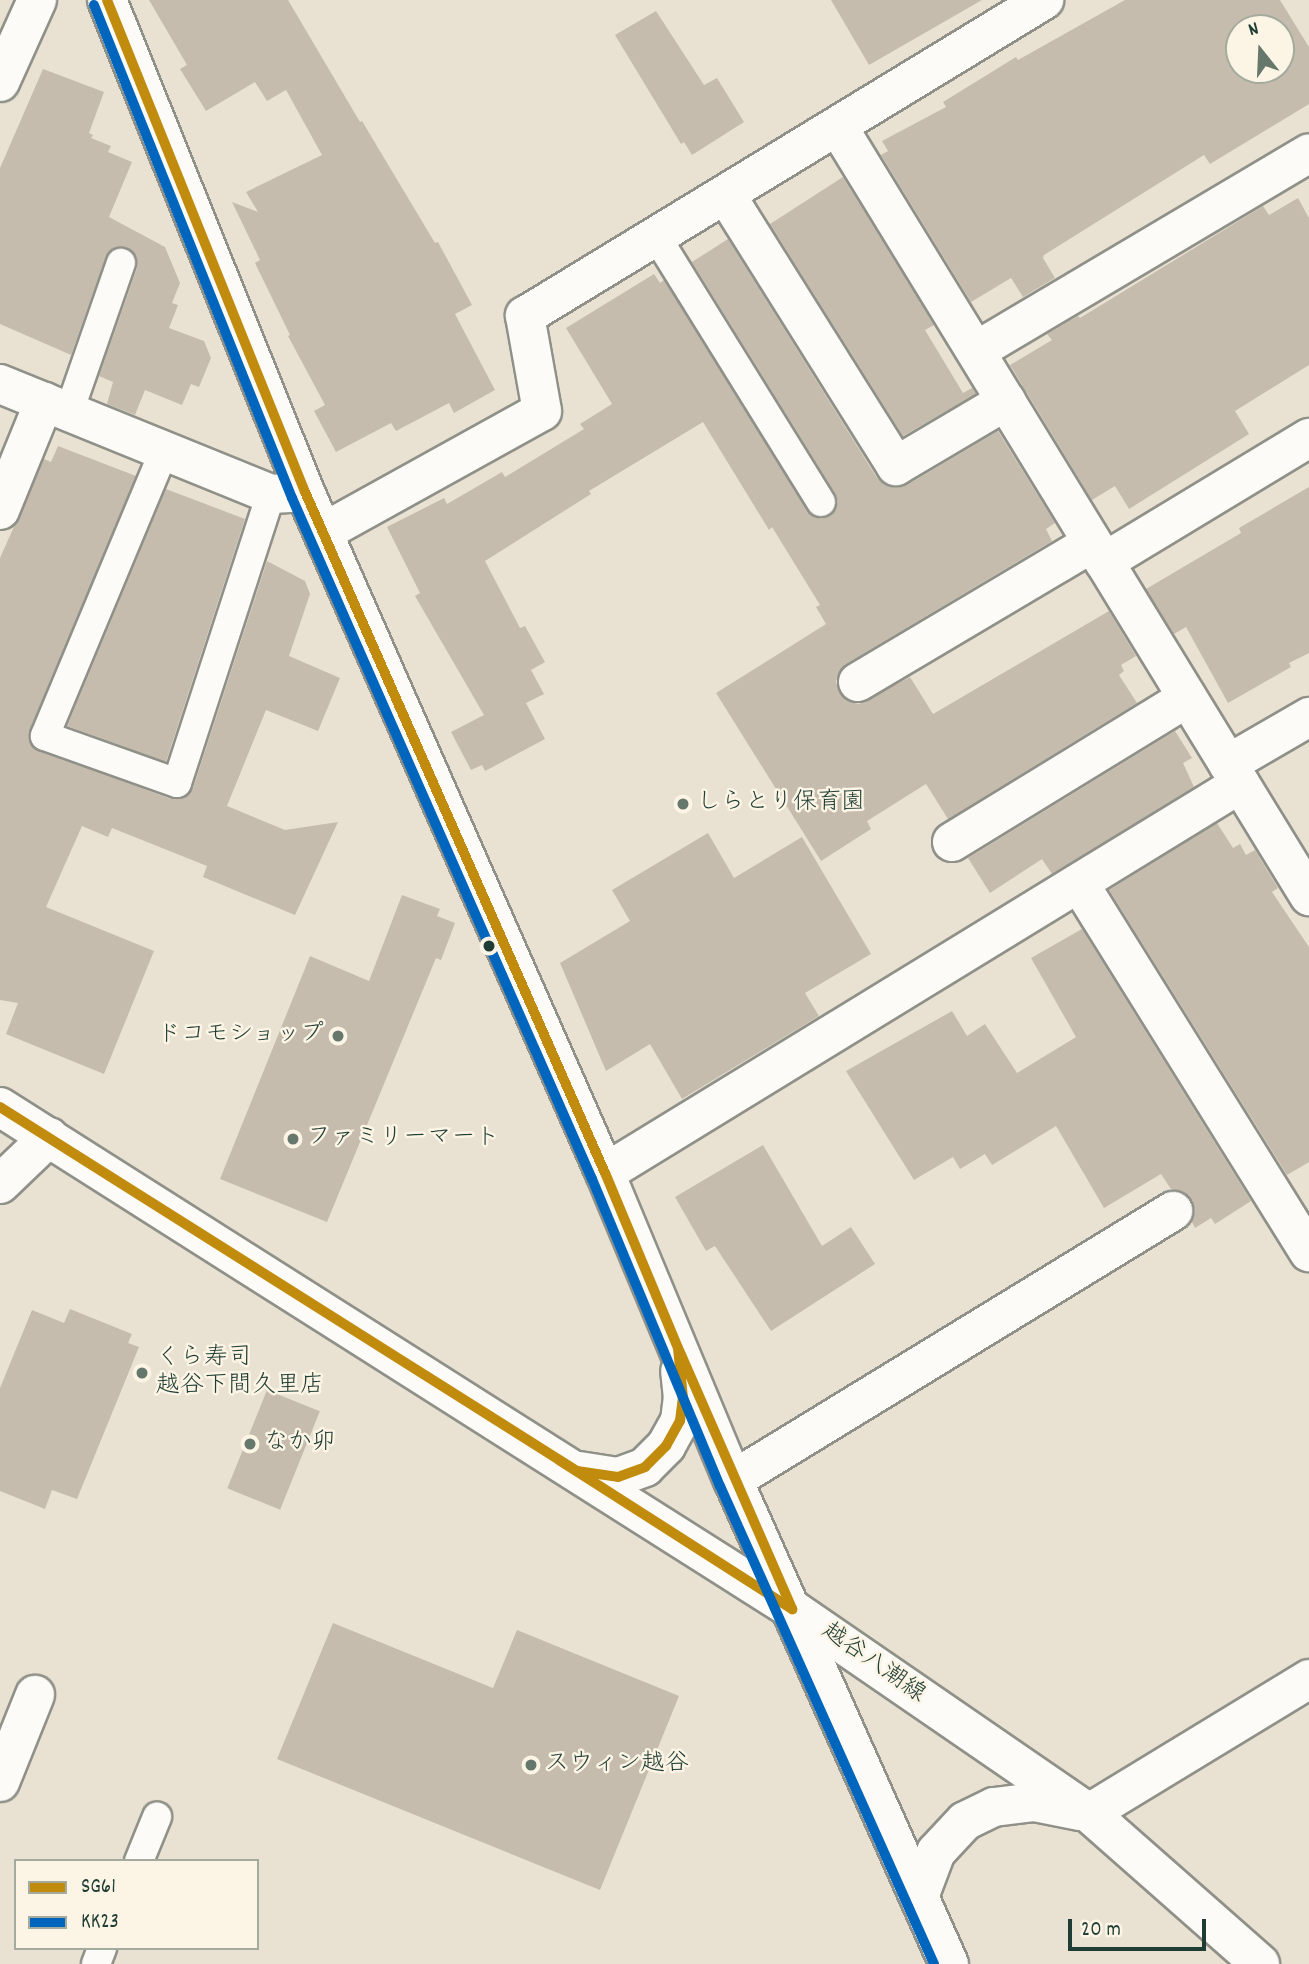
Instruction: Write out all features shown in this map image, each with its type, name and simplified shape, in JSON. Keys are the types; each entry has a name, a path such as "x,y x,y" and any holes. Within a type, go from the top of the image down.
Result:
{"street":[{"path":"4,58 37,0"},
{"path":"107,0 288,493 324,532 605,1173 733,1480 949,1964"},
{"path":"324,532 542,411 525,316 1044,0"},
{"path":"838,127 1309,896"},
{"path":"976,351 1309,153"},
{"path":"726,195 896,466 1006,401"},
{"path":"0,384 164,451 288,493"},
{"path":"0,510 57,407"},
{"path":"858,682 1309,438"},
{"path":"953,842 1187,698"},
{"path":"605,1173 1079,883 1234,774 1309,717"},
{"path":"1079,883 1309,1252"},
{"name":"越谷八潮線","path":"0,1107 792,1609 1089,1812 1260,1964"},
{"path":"0,1184 49,1137"},
{"path":"733,1480 1173,1211"},
{"path":"577,1471 618,1477 645,1467 666,1446 680,1421 682,1409 678,1348"},
{"path":"919,1897 936,1852 965,1821 994,1807 1035,1802 1089,1812 1309,1679"},
{"path":"0,1782 35,1695"}],"lane":[{"path":"656,236 821,502"},
{"path":"57,407 121,263"},
{"path":"164,451 45,736 177,783 288,493"},
{"path":"140,1859 157,1818"}],"building":[{"path":"149,0 288,0 435,243 438,242 472,305 455,314 495,390 454,413 449,403 396,431 391,423 336,452 314,411 325,405 288,336 290,335 255,263 260,260 232,202 258,212 246,192 322,155 286,90 267,101 255,82 206,111 180,69 187,65"},
{"path":"831,0 982,0 869,65"},
{"path":"1125,0 1280,0 1289,14 1225,14 1225,84 1295,84 1295,24 1309,47 1309,104 1210,164 1204,155 1044,255 1043,258 1055,278 1023,297 1011,278 971,302 881,155 888,151 882,141 946,107 943,102 1016,57 1018,60"},
{"path":"656,11 704,85 717,78 744,122 692,155 684,142 681,144 615,35"},
{"path":"43,69 104,92 89,133 93,135 91,138 111,146 108,152 132,162 109,217 165,247 180,283 172,303 178,305 169,328 204,341 211,358 199,387 191,384 182,405 145,390 135,415 107,404 113,382 99,376 137,268 134,253 127,248 117,247 106,257 71,355 0,324 0,168"},
{"path":"843,177 934,325 925,330 963,393 972,388 976,394 903,436 770,224"},
{"path":"1298,198 1309,218 1309,365 1235,411 1249,434 1129,509 1115,486 1092,500 1010,365 1052,340 1047,334 1078,316 1080,318 1263,206 1269,215"},
{"path":"728,239 877,478 885,485 896,488 907,485 998,431 1055,523 1046,529 1052,541 846,664 839,672 836,682 840,694 848,701 859,704 910,677 933,714 1109,611 1136,656 1121,665 1124,671 1119,675 1137,703 948,819 926,784 867,821 871,829 821,861 716,693 826,624 816,607 820,605 772,527 769,530 703,422 589,491 591,494 485,561 520,628 525,626 545,662 531,670 544,694 526,703 545,739 485,771 482,765 471,770 451,732 484,715 415,596 420,593 387,527 444,498 447,504 502,472 505,477 584,429 580,424 612,404 566,328 654,274 660,283 664,280 807,511 821,519 830,516 838,502 835,493 692,262"},
{"path":"58,446 136,476 30,730 29,739 33,747 171,799 187,796 193,788 267,561 305,581 310,594 289,656 340,678 318,731 266,710 227,806 285,830 338,822 295,915 203,877 207,866 112,828 108,837 82,826 46,907 154,951 104,1074 6,1034 18,1003 0,1000 0,558 44,459 51,462"},
{"path":"1309,487 1309,653 1289,663 1291,667 1228,703 1186,627 1174,634 1146,589 1241,533 1239,528"},
{"path":"166,489 245,519 166,762 67,726"},
{"path":"1175,731 1192,758 1183,763 1194,787 1052,874 1042,859 990,893 968,858"},
{"path":"1217,823 1233,848 1240,844 1246,855 1255,850 1278,888 1272,892 1309,947 1309,1162 1287,1175 1109,890"},
{"path":"708,833 734,878 802,837 871,954 805,993 819,1016 682,1099 650,1044 606,1071 560,963 630,921 612,890"},
{"path":"402,895 440,909 437,916 455,923 441,960 436,958 327,1222 220,1179 310,956 369,981"},
{"path":"1082,929 1251,1201 1215,1224 1211,1218 1195,1228 1192,1222 1195,1211 1191,1199 1183,1192 1171,1189 1161,1174 1104,1208 1056,1126 992,1165 985,1154 960,1169 953,1157 914,1180 846,1071 952,1011 967,1036 985,1024 1017,1073 1076,1037 1031,958"},
{"path":"763,1145 822,1246 851,1227 875,1264 771,1331 715,1246 706,1251 675,1197"},
{"path":"70,1309 132,1334 128,1343 139,1347 77,1499 52,1490 45,1509 0,1491 0,1388 32,1310 64,1323"},
{"path":"267,1390 320,1411 280,1510 227,1488"},
{"path":"333,1623 493,1688 517,1630 679,1696 600,1890 277,1759"}],"transit line":[{"name":"SG61","path":"0,1107 577,1471 618,1477 645,1467 666,1446 680,1421 683,1398 678,1348 605,1173 305,492 107,0"},
{"name":"KK23","path":"94,5 292,498 592,1179 720,1486 934,1964"},
{"name":"SG61","path":"679,1350 792,1609"},
{"name":"SG61","path":"559,1460 792,1609"}],"place":[{"name":"しらとり保育園","path":"683,804"},
{"name":"ドコモショップ","path":"338,1036"},
{"name":"ファミリーマート","path":"293,1139"},
{"name":"くら寿司 越谷下間久里店","path":"142,1373"},
{"name":"なか卯","path":"250,1444"},
{"name":"スウィン越谷","path":"531,1765"}]}
